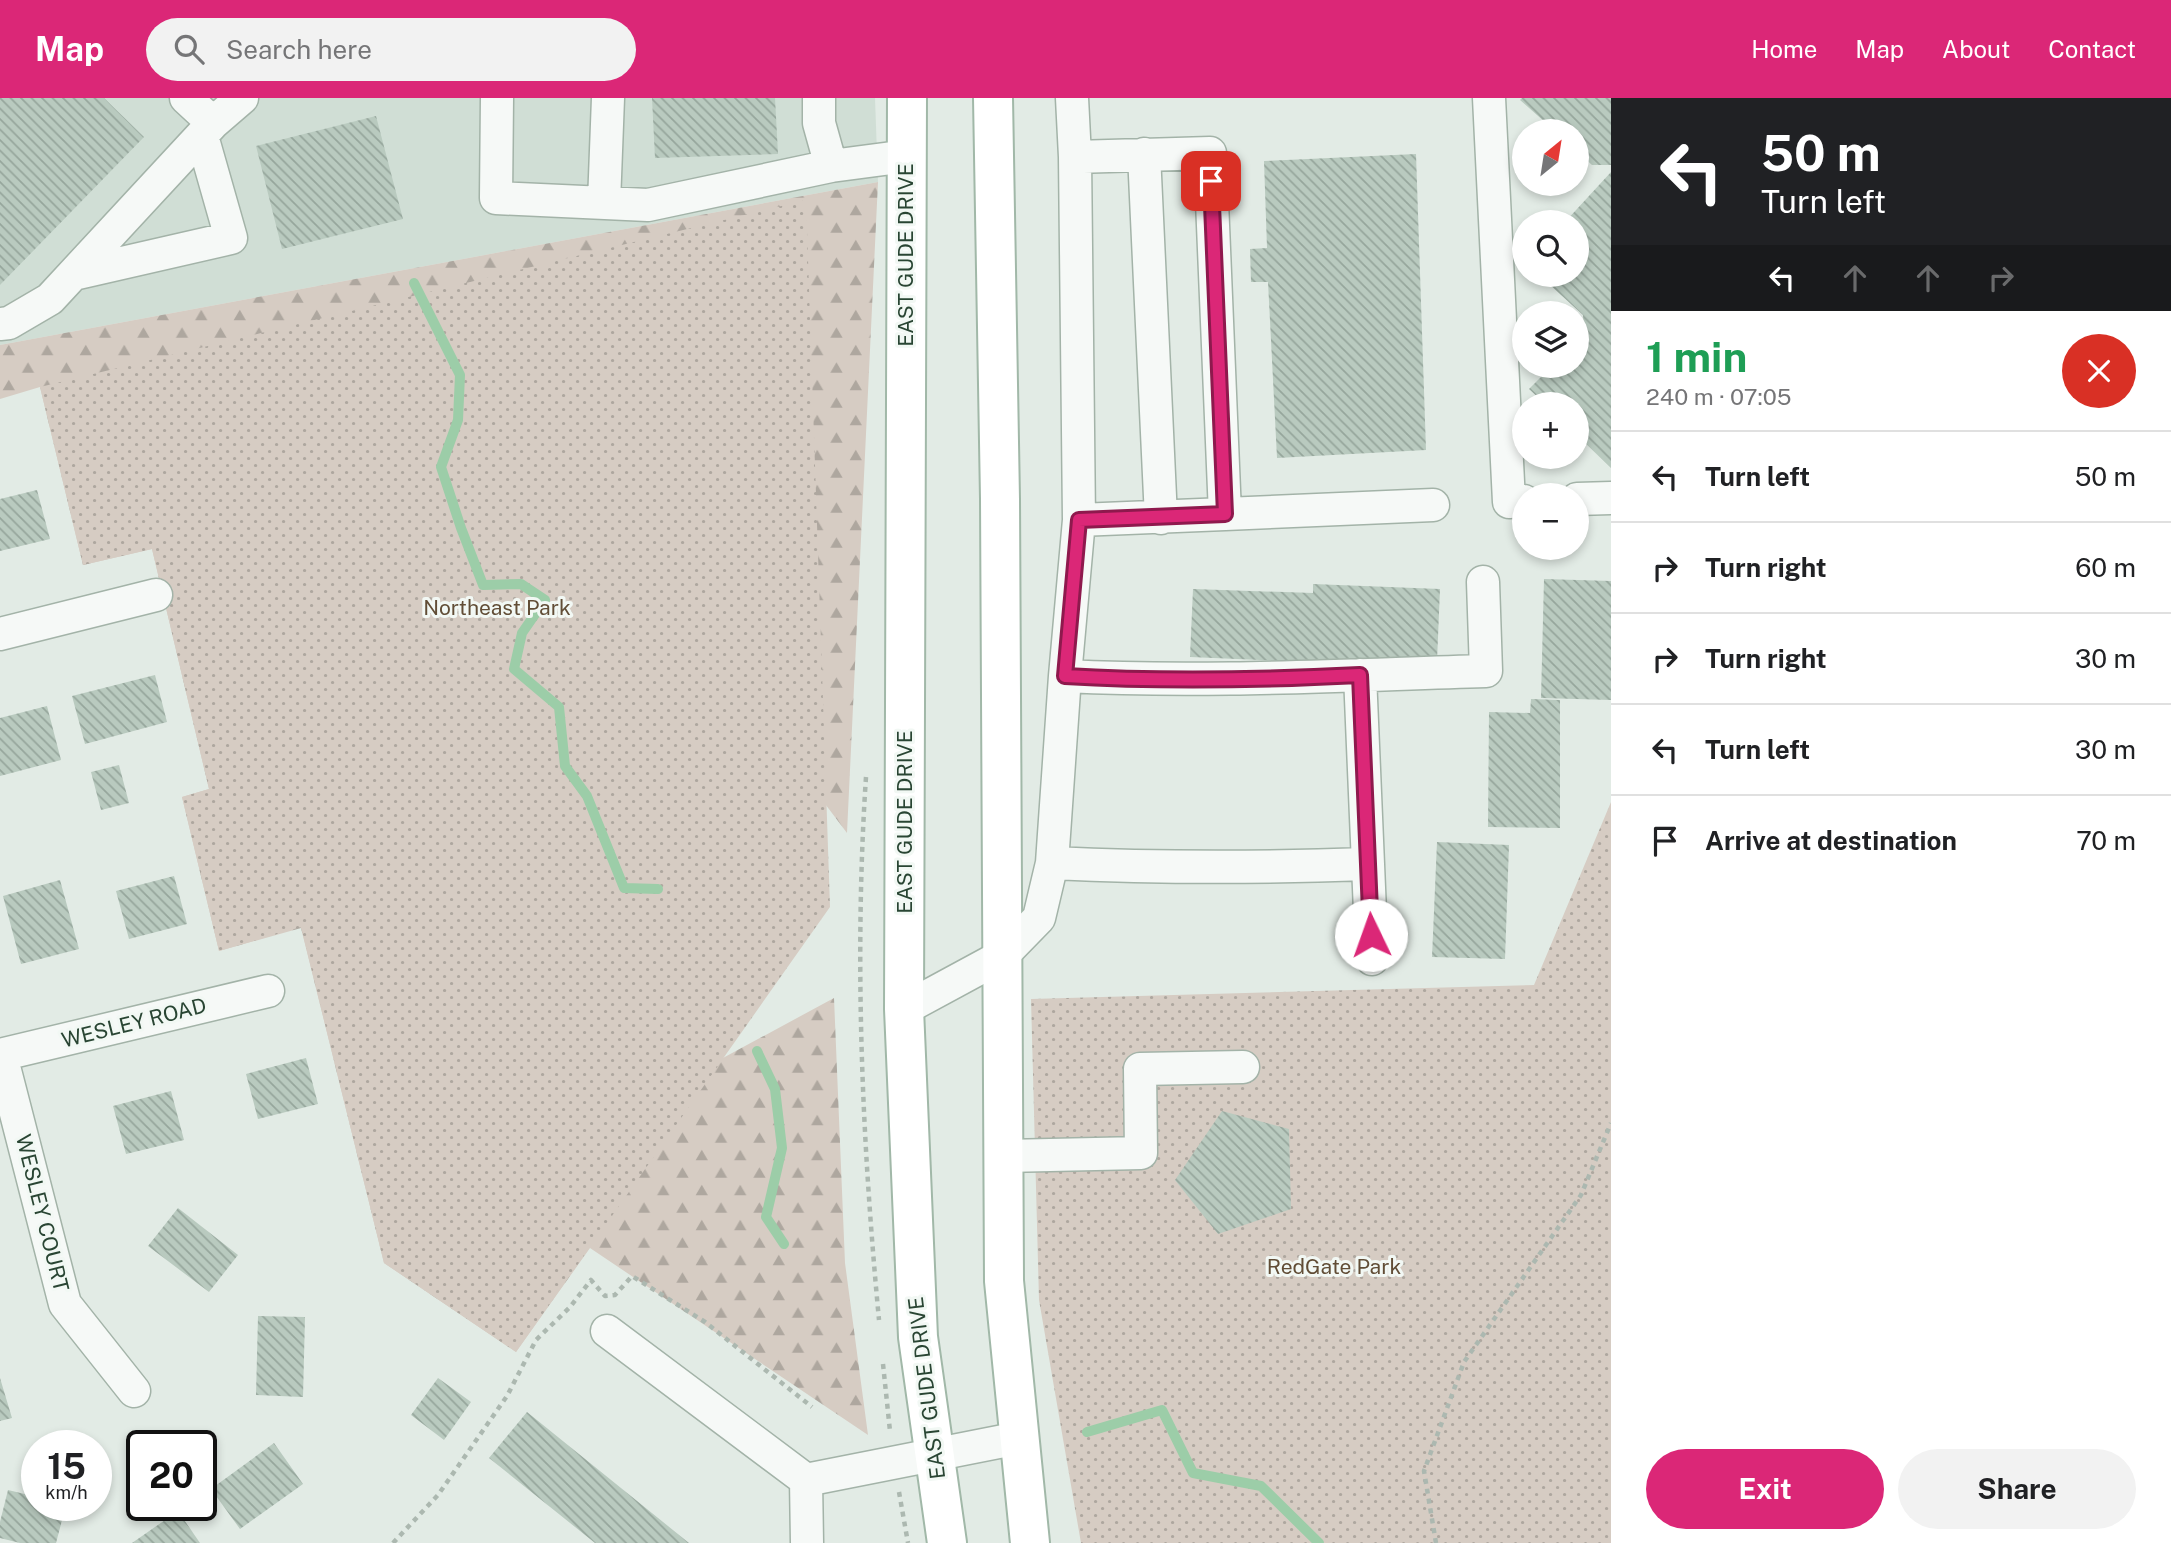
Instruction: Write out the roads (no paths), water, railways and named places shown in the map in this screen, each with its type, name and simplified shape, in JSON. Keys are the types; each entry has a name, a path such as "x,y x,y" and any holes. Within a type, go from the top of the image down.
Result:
{"main road":[{"name":"EAST GUDE DRIVE","path":"907,98 904,1009 918,1337 947,1543"},
{"path":"992,98 1000,499 1004,1281 1030,1543"}],"street":[{"path":"74,274 232,238 207,129 186,98"},
{"path":"0,324 9,323 50,299 207,129 242,98"},
{"path":"497,98 496,198 648,205 831,166 907,156"},
{"path":"604,203 608,98"},
{"path":"819,98 819,123 831,166"},
{"path":"904,1009 1002,956 1039,918 1052,863 1079,520 1072,98"},
{"path":"1489,98 1509,502 1512,502"},
{"path":"1074,157 1210,153 1225,514"},
{"path":"1144,154 1161,518"},
{"path":"1589,499 1611,498"},
{"path":"1079,520 1433,505"},
{"path":"1065,676 1143,680 1250,680 1486,671 1483,582"},
{"path":"0,634 156,595"},
{"path":"1360,675 1372,959"},
{"path":"1052,863 1258,868 1367,864"},
{"name":"WESLEY ROAD","path":"1,1055 268,991"},
{"name":"WESLEY COURT","path":"1,1055 65,1304 134,1391"},
{"path":"1003,1156 1141,1153 1140,1069 1243,1067"},
{"path":"607,1331 806,1480 1018,1438"},
{"path":"806,1480 807,1543"}],"waterway":[{"path":"414,283 460,375 458,420 441,467 483,585 521,584 545,600 522,633 514,669 559,707 565,766 587,796 624,888 658,889"},
{"path":"757,1051 775,1089 782,1148 766,1217 784,1244"},
{"path":"1087,1432 1162,1410 1193,1473 1261,1486 1319,1543"}],"park label":[{"name":"Northeast Park","path":"497,608"},
{"name":"RedGate Park","path":"1334,1267"}]}
